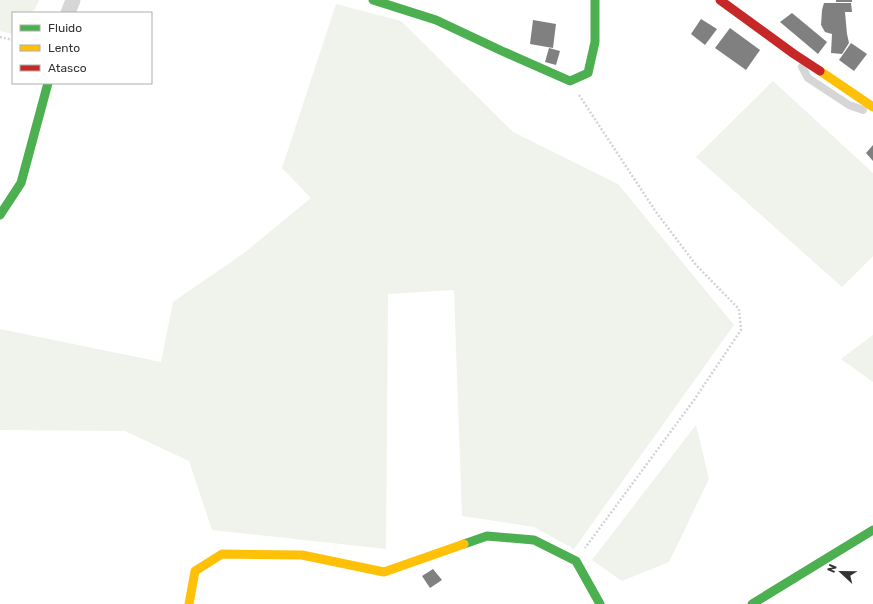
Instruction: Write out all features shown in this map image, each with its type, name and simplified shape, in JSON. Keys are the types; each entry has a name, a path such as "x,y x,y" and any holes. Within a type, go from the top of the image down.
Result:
{"street":[{"path":"68,12 72,0"},
{"path":"373,0 436,20 570,81 588,73 595,42 595,0"},
{"path":"720,0 794,54 873,107"},
{"path":"0,215 21,183 48,84"},
{"path":"752,604 873,530"},
{"path":"189,604 195,572 222,554 302,555 384,572 487,536 534,540 576,561 600,604"}],"lane":[{"path":"794,54 808,78 849,105 873,114"}],"path":[{"path":"0,37 12,40"},
{"path":"570,81 656,212 696,264 739,309 741,330 694,400 576,561"}],"shaded area":[{"path":"0,0 39,0 32,12 12,12 12,34 0,31"},
{"path":"336,4 401,21 513,132 618,184 734,325 574,549 534,527 462,516 454,290 388,294 386,549 212,530 189,461 125,431 0,430 0,329 161,362 173,302 244,253 311,198 282,168"},
{"path":"773,81 873,173 873,256 842,287 696,157"},
{"path":"873,335 873,382 841,359"},
{"path":"696,425 709,479 669,562 622,581 592,560"}],"building":[{"path":"836,0 852,0 852,2 836,2"},
{"path":"824,3 851,3 852,12 845,12 849,43 842,54 831,53 832,34 825,32 821,25"},
{"path":"792,13 827,42 818,54 780,22"},
{"path":"701,19 717,29 705,45 691,34"},
{"path":"533,20 556,24 553,48 530,44"},
{"path":"730,28 760,50 746,70 715,48"},
{"path":"851,43 867,54 854,71 839,60"},
{"path":"549,48 560,51 556,65 545,62"},
{"path":"873,145 873,161 866,153"},
{"path":"433,569 442,580 430,588 422,576"}],"traffic: fast":[{"path":"373,0 436,20 570,81 588,73 595,42 595,0"},
{"path":"0,215 21,183 48,84"},
{"path":"752,604 873,530"},
{"path":"464,544 487,536 534,540 576,561 600,604"}],"traffic: slow":[{"path":"820,71 873,107"},
{"path":"189,604 195,571 222,554 302,555 384,572 464,544"}],"traffic: jam":[{"path":"720,0 820,71"}]}
